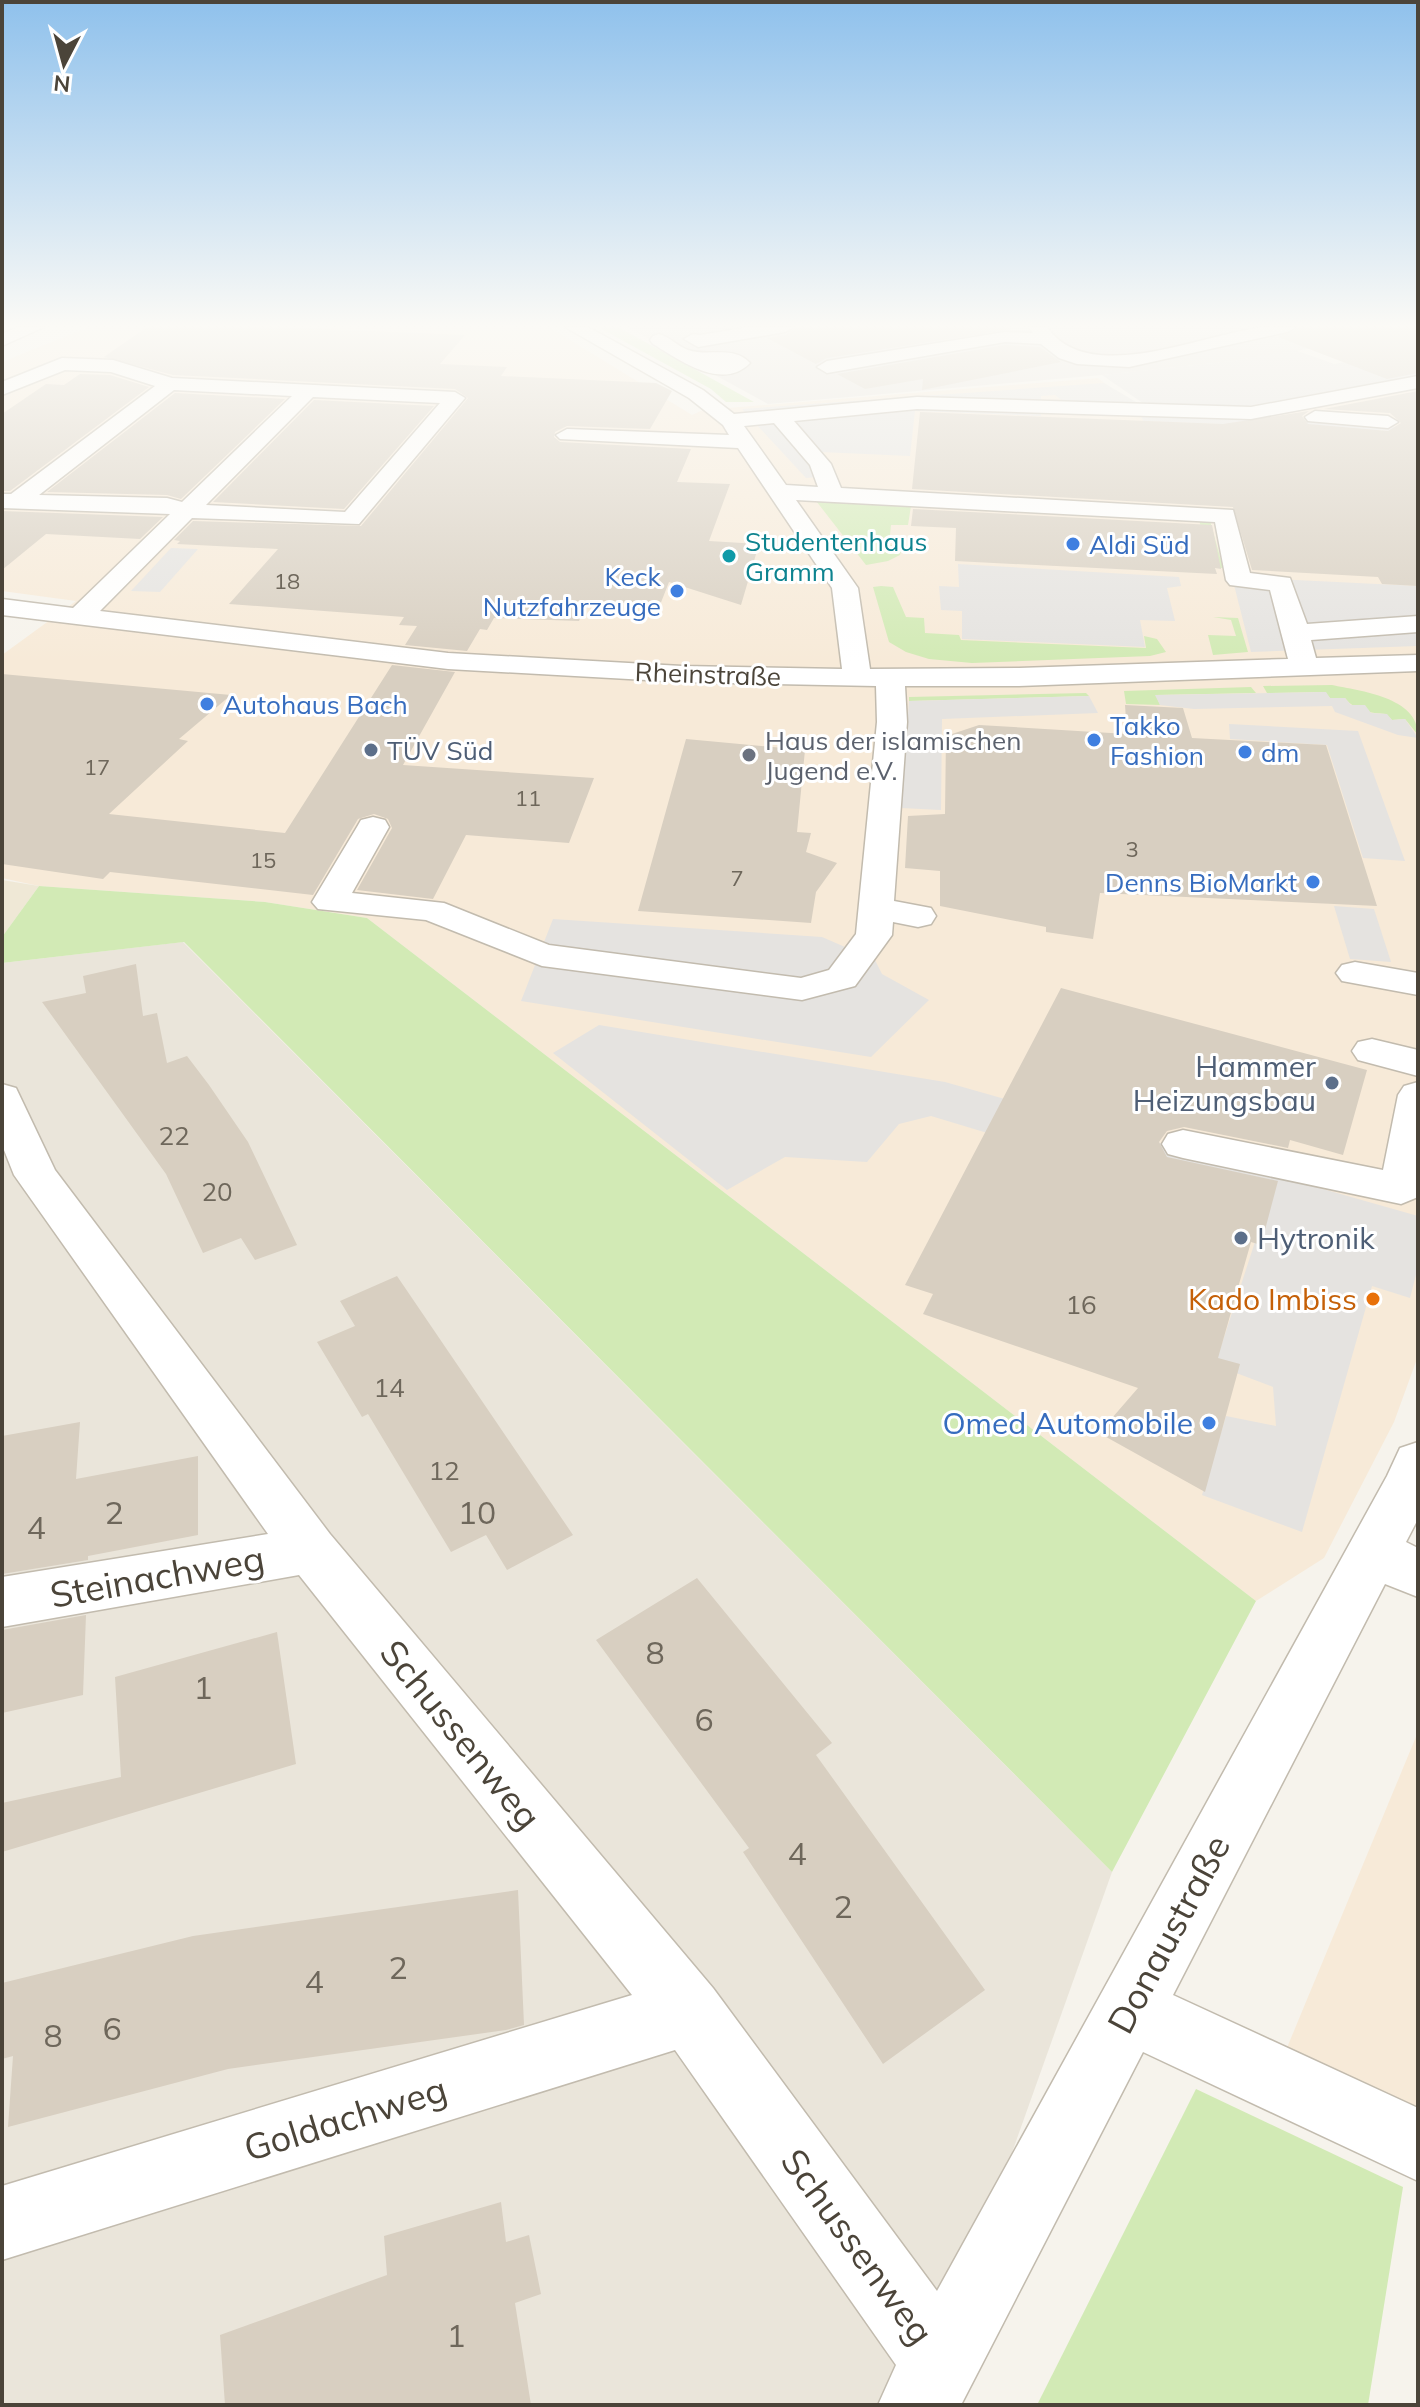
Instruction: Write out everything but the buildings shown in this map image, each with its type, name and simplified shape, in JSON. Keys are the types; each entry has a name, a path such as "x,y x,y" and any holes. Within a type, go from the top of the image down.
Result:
{"street":[{"path":"10,501 94,439"},
{"path":"79,617 258,439"},
{"path":"10,501 167,505 185,511 351,519 419,439"},
{"path":"677,439 745,442"},
{"path":"743,439 845,588 857,678"},
{"path":"799,439 820,464 832,495"},
{"path":"781,492 1225,515 1239,580 1281,583 1304,668"},
{"name":"Rheinstraße","path":"2,607 448,661 667,674 890,678 1304,668 1412,670"},
{"path":"1296,633 1418,624"},
{"path":"373,827 330,902 432,910 542,955 802,989 842,978 874,935 892,722 890,678"},
{"path":"876,909 918,916"},
{"path":"1355,973 1418,984"},
{"path":"1372,1051 1418,1063"},
{"path":"1183,1144 1401,1189 1418,1095"},
{"name":"Schussenweg","path":"2,1097 19,1179 311,1550 689,2012 929,2383"},
{"name":"Donaustraße","path":"929,2383 1128,2009 1396,1563 1418,1463"},
{"name":"Steinachweg","path":"2,1602 311,1550"},
{"path":"1128,2009 1418,2145"},
{"name":"Goldachweg","path":"2,2223 689,2012"}],"shaded area":[{"path":"2,439 1418,439 1418,1356 1394,1422 1324,1558 1256,1601 367,918 265,902 39,886 2,878 2,655 76,601 2,591"},
{"path":"770,439 912,439 910,456 798,451 817,477 806,478"},
{"path":"171,548 198,549 160,592 131,591"},
{"path":"958,564 1179,577 1181,586 1167,588 1175,621 1140,620 1145,647 962,639 962,611 941,610 939,586 959,587"},
{"path":"1232,577 1418,586 1418,646 1251,652"},
{"path":"1326,692 1330,698 1345,698 1351,705 1365,705 1371,713 1387,714 1392,720 1405,719 1418,738 1398,735 1335,712 1332,706 1194,709 1160,705 1155,695"},
{"path":"1089,696 1098,713 942,719 941,810 901,808 909,701"},
{"path":"1229,724 1358,731 1405,861 1363,858 1327,745 1230,739"},
{"path":"2,880 39,886 2,937"},
{"path":"1334,906 1374,909 1391,962 1350,959"},
{"path":"553,919 822,937 875,960 882,974 929,1000 871,1057 521,1001"},
{"path":"183,942 1112,1872 922,2405 2,2405 2,963"},
{"path":"599,1025 945,1082 1418,1216 1418,1267 1410,1298 1372,1286 1302,1532 1202,1495 1226,1416 1276,1426 1273,1387 1215,1365 1265,1211 1172,1189 931,1116 899,1124 867,1162 785,1157 727,1190 553,1053"},
{"path":"1418,1732 1418,2164 1269,2091"}],"green space":[{"path":"813,497 1209,517 1223,568 1212,568 1199,520 911,506 908,525 891,525 889,545 902,546 900,555 866,565"},
{"path":"873,587 893,587 906,617 924,618 925,633 959,635 961,640 1146,648 1144,636 1157,639 1166,652 1150,656 972,663 929,659 906,652 889,642"},
{"path":"1213,617 1238,618 1248,652 1213,655 1208,635 1236,636 1231,620"},
{"path":"1332,685 1372,693 1398,704 1415,722 1418,735 1405,719 1392,720 1386,714 1354,706 1345,698 1330,698 1325,692 1267,693 1263,686"},
{"path":"1251,687 1256,693 1156,695 1160,705 1126,704 1124,691"},
{"path":"1086,693 1089,696 909,701 909,697"},
{"path":"39,886 265,902 367,918 1256,1601 1112,1872 184,942 2,963 2,937"},
{"path":"1196,2089 1403,2187 1368,2405 1037,2405"}],"place":[{"name":"Aldi Süd","path":"1073,544"},
{"name":"Studentenhaus Gramm","path":"729,556"},
{"name":"Keck Nutzfahrzeuge","path":"677,591"},
{"name":"Autohaus Bach","path":"207,704"},
{"name":"Takko Fashion","path":"1094,740"},
{"name":"TÜV Süd","path":"371,750"},
{"name":"dm","path":"1245,752"},
{"name":"Haus der islamischen Jugend e.V.","path":"749,755"},
{"name":"Denns BioMarkt","path":"1313,882"},
{"name":"Hammer Heizungsbau","path":"1332,1083"},
{"name":"Hytronik","path":"1241,1238"},
{"name":"Kado Imbiss","path":"1373,1299"},
{"name":"Omed Automobile","path":"1209,1423"}]}
